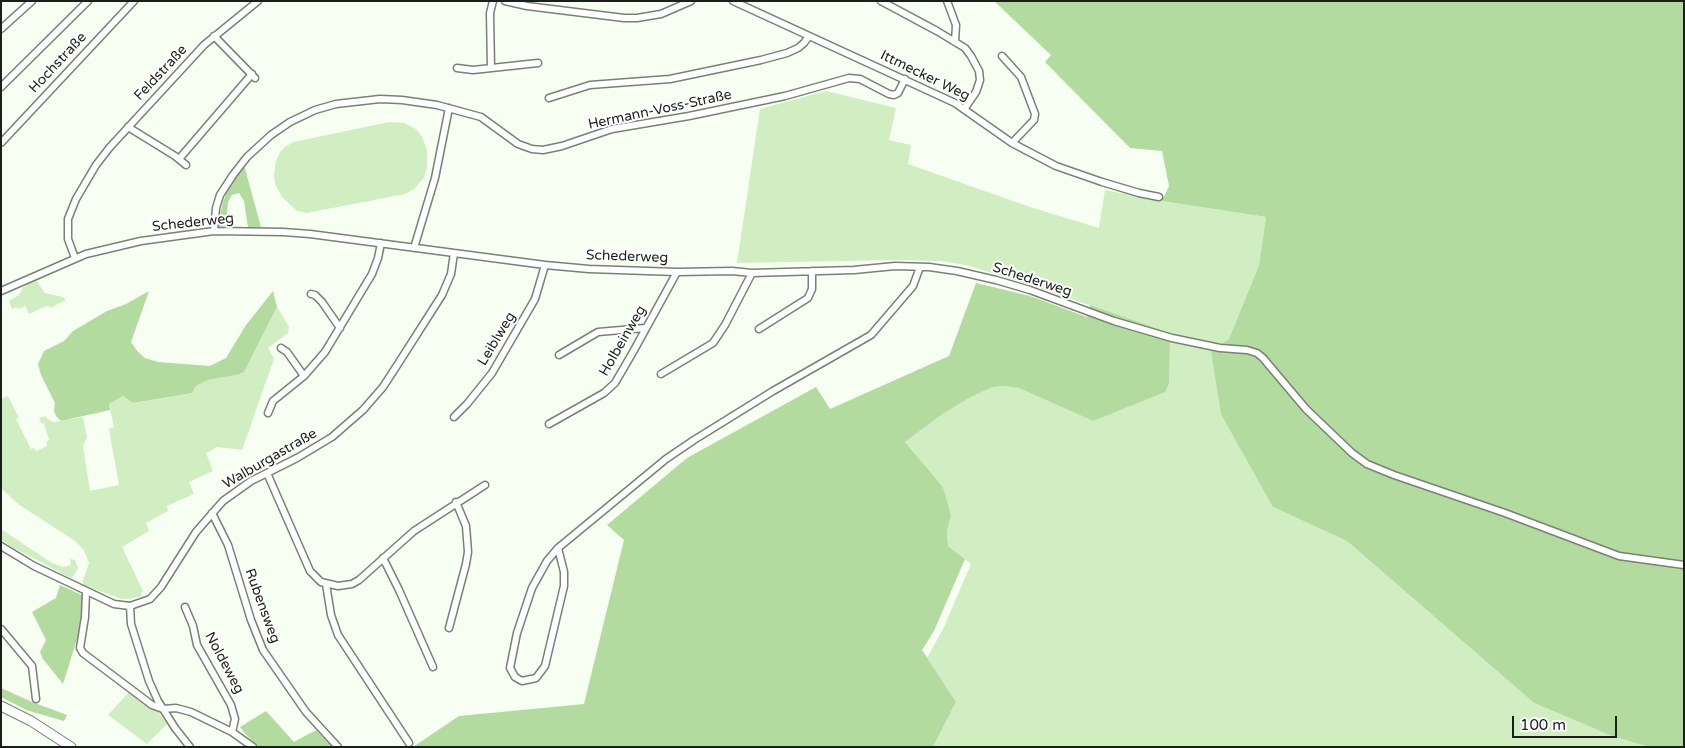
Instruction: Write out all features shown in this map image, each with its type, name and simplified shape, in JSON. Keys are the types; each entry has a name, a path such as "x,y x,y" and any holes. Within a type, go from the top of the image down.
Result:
{"main road":[{"path":"1,706 31,721 71,747"}],"street":[{"path":"1,29 32,1"},
{"path":"1,87 88,1"},
{"name":"Hochstraße","path":"1,142 134,1"},
{"name":"Feldstraße","path":"75,258 67,233 68,220 74,204 96,165 214,36 258,1"},
{"path":"491,68 490,13 493,1"},
{"path":"504,1 527,6 637,18 661,14 691,1"},
{"name":"Ittmecker Weg","path":"733,1 965,108 1012,143 1056,166 1139,193 1159,197"},
{"path":"881,1 965,48 978,66 980,76 976,92 965,108"},
{"path":"948,1 956,25 955,42"},
{"path":"179,159 254,76 214,36"},
{"path":"549,98 590,84 670,79 761,60 798,48 809,36"},
{"path":"1002,56 1019,73 1035,114 1034,120 1012,143"},
{"path":"457,68 472,70 538,63"},
{"name":"Hermann-Voss-Straße","path":"214,231 219,198 242,162 267,138 296,118 321,108 346,102 402,100 450,108 481,117 514,142 537,150 556,148 612,129 689,116 785,96 849,78 860,78 889,94 894,94 898,92 905,79"},
{"path":"414,248 435,178 450,108"},
{"path":"128,128 186,165"},
{"name":"Schederweg","path":"1,291 75,258 93,252 141,241 214,231 291,232 589,269 677,272 732,271 752,273 854,270 895,266 957,272 996,280 1030,290 1114,321 1172,338 1220,348 1252,351 1263,358 1296,398 1332,434 1352,453 1374,467 1531,522 1619,556 1684,565"},
{"path":"268,413 273,400 304,376 321,358 372,274 380,253 381,243"},
{"name":"Walburgastraße","path":"130,606 146,601 157,593 188,543 212,513 234,492 334,436 363,410 392,374 442,295 448,282 454,253"},
{"name":"Leiblweg","path":"454,417 492,373 534,299 545,265"},
{"path":"558,548 564,572 564,586 545,666 541,674 536,678 522,681 515,677 510,668 517,633 532,588 547,561 558,548 666,460 694,440 773,391 871,335 913,286 920,267"},
{"name":"Holbeinweg","path":"549,424 612,386 677,272"},
{"path":"759,329 810,296 812,272"},
{"path":"662,374 679,366 718,337 752,273"},
{"path":"311,294 315,295 322,302 340,328"},
{"path":"559,355 598,332 646,328"},
{"path":"281,348 288,352 304,376"},
{"path":"267,473 307,566 313,575 326,584 338,586 352,584 362,578 414,531 456,502 485,485"},
{"path":"450,628 468,552 466,526 456,502"},
{"name":"Rubensweg","path":"212,513 228,545 251,620 264,650 306,712 338,747"},
{"path":"1,546 34,566 86,592 114,604 130,606 131,624 143,666 154,693 175,728 190,747"},
{"path":"383,558 432,667"},
{"path":"326,584 330,615 338,635 409,743"},
{"path":"86,592 85,618 80,650 152,705 163,709 182,709 232,732 253,747"},
{"name":"Noldeweg","path":"185,607 193,626 197,645 231,704 235,719 232,732"},
{"path":"1,629 30,663 36,699"}],"green space":[{"path":"994,1 1684,1 1684,747 1649,747 1612,736 1534,703 1347,541 1273,507 1221,414 1210,344 1219,345 1229,339 1259,265 1266,217 1162,201 1169,186 1162,151 1130,148 1045,62 1051,55"},
{"path":"826,91 896,108 889,140 911,145 908,164 1033,208 1099,228 1105,190 1266,217 1259,265 1229,339 1219,345 1273,507 1347,541 1534,703 1612,736 1649,747 933,747 956,702 927,658 943,629 971,564 948,546 947,531 951,515 943,487 905,442 944,413 993,387 1019,388 1093,421 1170,333 1028,284 966,265 940,261 897,260 737,263 760,109"},
{"path":"389,122 404,123 416,129 422,137 427,150 427,167 424,178 414,189 405,194 307,213 297,211 282,197 275,184 274,174 276,161 280,152 286,146 294,142"},
{"path":"244,165 261,227 248,227 244,201 239,193 232,195 228,202 226,226 217,227 228,188"},
{"path":"36,280 45,293 63,297 66,300 50,308 49,306 44,307 29,314 25,306 12,309 9,301 19,295 23,287"},
{"path":"976,283 1030,296 1087,317 1090,305 1170,333 1169,383 1165,392 1093,421 1019,388 993,387 944,413 905,442 943,487 951,515 947,531 948,546 965,559 934,631 922,650 956,702 933,747 413,747 459,716 584,704 624,540 607,525 687,458 816,387 830,409 949,356"},
{"path":"149,291 131,342 145,358 158,362 210,366 226,358 246,325 273,291 277,307 244,372 208,380 196,386 192,393 133,403 123,396 109,404 110,410 61,421 56,416 54,411 55,403 41,375 38,364 44,351 64,341 73,331 107,311 126,304"},
{"path":"277,307 289,327 288,333 268,348 274,359 242,450 217,447 206,453 213,471 189,482 194,494 167,506 168,511 146,523 149,531 122,547 143,591 141,593 142,596 122,599 83,585 89,563 84,550 75,541 18,504 1,488 1,399 8,396 19,418 16,419 31,449 34,448 36,451 47,446 46,442 49,440 44,423 42,424 39,418 45,416 53,422 83,417 87,438 83,446 90,491 119,485 109,429 114,427 109,404 123,396 133,403 192,393 196,386 208,380 244,372"},
{"path":"1,529 52,563 64,567 71,565 70,559 75,560 78,568 71,578 1,540"},
{"path":"60,585 84,596 82,623 63,684 43,659 40,652 46,640 32,612 56,598"},
{"path":"1,688 67,715 64,721 26,710 1,697"},
{"path":"130,691 159,713 167,724 147,744 108,715"},
{"path":"266,711 294,742 316,730 332,747 259,747 240,727"}]}
